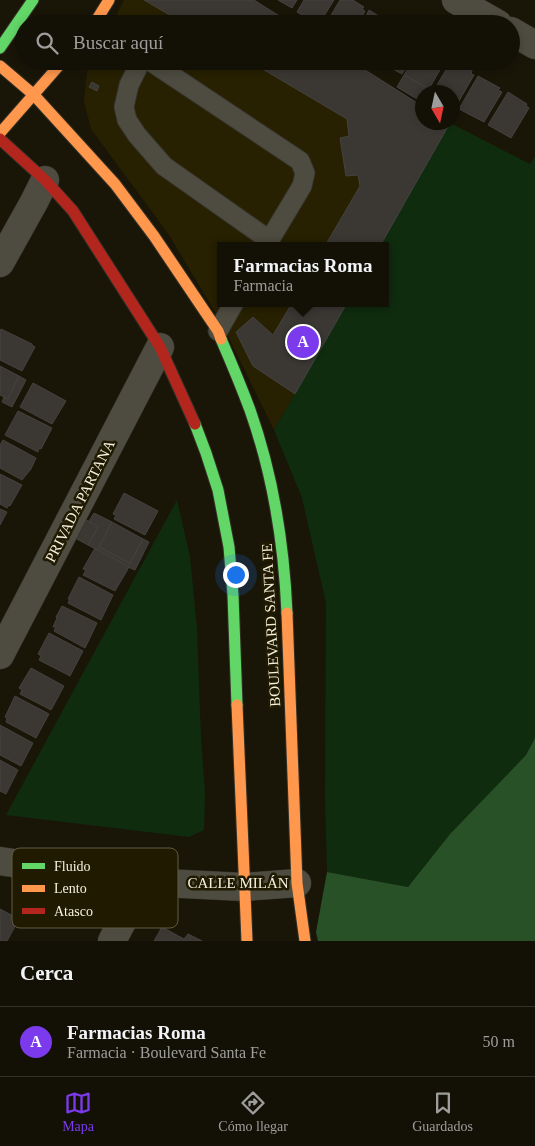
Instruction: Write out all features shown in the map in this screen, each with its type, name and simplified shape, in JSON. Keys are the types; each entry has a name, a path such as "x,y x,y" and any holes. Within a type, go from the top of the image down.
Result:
{"main road":[{"path":"23,15 33,0"},
{"path":"100,15 109,0"},
{"path":"0,48 15,26"},
{"name":"BOULEVARD SANTA FE","path":"0,66 34,95 115,184 154,236 218,331 250,411 268,471 282,542 287,609 297,883 305,941"},
{"path":"0,133 55,70"},
{"path":"0,139 45,180 73,211 160,347 192,416 218,490 229,547 234,595 247,941"}],"street":[{"path":"456,0 482,15"},
{"path":"520,36 535,45"},
{"path":"0,264 45,180"},
{"name":"PRIVADA PARTANA","path":"0,655 160,347"},
{"name":"CALLE MILÁN","path":"178,883 244,886 297,883"},
{"path":"112,941 119,928"}],"lane":[{"path":"136,70 129,85 124,107 127,120 137,135 164,166 267,242"},
{"path":"164,70 300,161 305,172 302,186 269,242"},
{"path":"218,331 232,307"}],"shaded area":[{"path":"124,0 254,0 278,15 116,15"},
{"path":"88,70 365,70 415,102 415,130 446,130 382,242 217,242 217,307 345,307 274,430 221,322 169,235 91,129 84,102"}],"green space":[{"path":"460,128 530,164 535,156 535,738 526,755 450,834 408,887 327,872 325,795 326,603 302,498 274,430 345,307 389,307 389,242 382,242 446,130 460,130"},
{"path":"177,500 190,557 197,629 205,794 204,830 189,837 6,815"},
{"path":"535,738 535,941 318,941 316,932 327,872 408,887 450,834 526,755"}],"building":[{"path":"144,0 254,0 278,15 170,15"},
{"path":"278,0 297,0 292,8"},
{"path":"304,0 334,0 325,15 302,15 297,12"},
{"path":"340,0 353,0 364,7 362,9 365,11 363,15 331,15"},
{"path":"369,10 377,15 366,15"},
{"path":"264,70 365,70 415,102 415,130 446,130 382,242 327,242 360,186 358,175 346,176 340,138 349,136 347,119"},
{"path":"395,70 404,70 402,74"},
{"path":"407,70 440,70 431,85 422,85 404,75"},
{"path":"446,70 470,70 472,71 471,74 474,75 460,99 460,85 437,85"},
{"path":"404,75 422,85 415,85 415,98 397,87"},
{"path":"478,76 500,88 498,90 502,92 484,122 460,110"},
{"path":"92,82 99,86 97,91 89,87"},
{"path":"508,92 527,104 526,106 529,108 511,138 488,125"},
{"path":"290,307 345,307 295,394 253,366 236,332 253,317 273,335"},
{"path":"1,329 35,347 22,371 0,360"},
{"path":"0,366 19,376 8,399 0,395"},
{"path":"19,376 26,380 12,407 2,402 4,397 8,399"},
{"path":"33,383 66,401 52,424 20,407"},
{"path":"18,411 52,428 38,452 5,435"},
{"path":"3,440 36,458 31,469 22,480 0,468 0,445"},
{"path":"0,474 22,485 7,508 0,504"},
{"path":"124,493 158,511 145,535 114,519 116,515 113,514"},
{"path":"0,509 7,512 0,525"},
{"path":"94,513 112,522 99,547 130,563 128,567 88,545 98,527 89,521"},
{"path":"85,519 98,527 88,545 75,538"},
{"path":"112,522 143,539 130,563 99,547"},
{"path":"143,539 149,542 135,570 128,567"},
{"path":"95,548 129,567 115,591 83,575 86,570 83,569"},
{"path":"79,577 113,595 101,620 68,603 70,599 68,599"},
{"path":"62,606 97,623 85,648 54,631 56,627 53,627 56,617"},
{"path":"49,633 83,651 70,676 39,660 41,656 38,654"},
{"path":"31,668 64,686 51,710 20,694 22,690 19,688"},
{"path":"15,696 49,714 36,738 6,722 7,718 5,717"},
{"path":"0,725 33,743 21,766 0,755"},
{"path":"0,760 18,770 6,794 0,791"},
{"path":"0,909 12,915 12,928 14,928 7,941 0,941"},
{"path":"161,928 164,928 184,939 188,934 202,941 154,941"}],"traffic: fast":[{"path":"23,15 33,0"},
{"path":"0,48 15,26"},
{"path":"221,339 250,410 265,459 280,536 287,613"},
{"path":"195,424 218,490 229,547 233,595 237,705"}],"traffic: slow":[{"path":"100,15 109,0"},
{"path":"0,66 34,95 115,184 154,236 218,331 221,339"},
{"path":"0,133 55,70"},
{"path":"287,613 297,883 305,941"},
{"path":"237,705 247,941"}],"traffic: jam":[{"path":"0,139 45,180 73,211 160,347 195,424"}],"place":[{"name":"Farmacias Roma","path":"303,342"}]}
